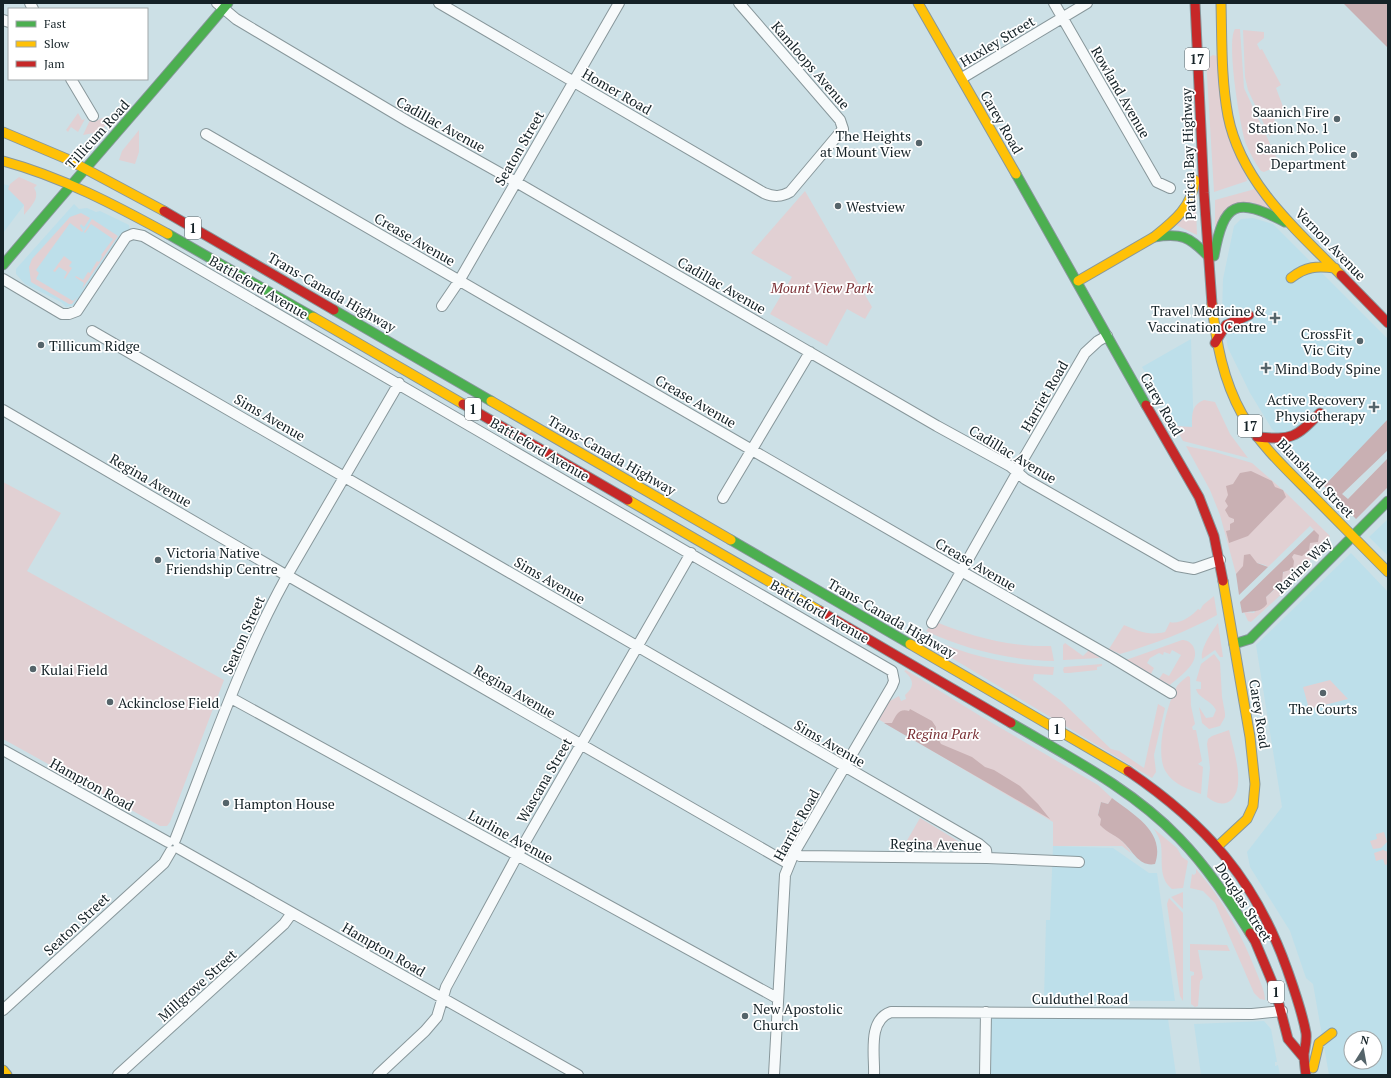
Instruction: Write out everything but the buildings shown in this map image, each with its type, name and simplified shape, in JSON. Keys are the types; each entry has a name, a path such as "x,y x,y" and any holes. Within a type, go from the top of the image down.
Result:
{"main road":[{"name":"Carey Road","path":"918,3 1078,281 1107,336 1199,497 1214,536 1220,560 1250,737 1255,791 1253,806 1247,819 1218,846"},
{"name":"Patricia Bay Highway","path":"1195,3 1200,96 1200,164 1208,256"},
{"name":"Vernon Avenue","path":"1221,3 1228,114 1240,152 1256,182 1294,227 1388,322"},
{"name":"Tillicum Road","path":"3,265 70,185 139,109 223,5"},
{"path":"1078,281 1154,237 1190,204 1195,191 1200,96"},
{"name":"Trans-Canada Highway","path":"3,132 41,147 85,168 287,281 1114,762 1154,788 1195,823"},
{"name":"1","path":"3,161 22,165 70,185"},
{"name":"Douglas Street","path":"70,185 141,219 213,260 976,701 1090,770 1137,802 1178,837 1209,872 1246,925 1264,960 1282,1012 1288,1039 1304,1058"},
{"path":"1210,283 1217,234 1224,217 1233,208 1245,206 1261,209 1294,227"},
{"path":"1154,237 1173,234 1185,236 1192,240 1208,256"},
{"name":"Blanshard Street","path":"1208,256 1215,343 1226,382 1242,415 1257,437 1278,460 1388,572"},
{"path":"1291,278 1302,268 1310,266 1335,268"},
{"path":"1215,343 1226,325 1249,314"},
{"path":"1257,437 1285,440 1292,438 1320,413"},
{"name":"Ravine Way","path":"1234,639 1250,639 1388,501"},
{"name":"Douglas Street","path":"1195,823 1218,846 1254,897 1278,944 1297,997 1306,1035 1304,1058 1306,1075"},
{"path":"1312,1075 1318,1043 1332,1033"},
{"path":"3,1070 7,1075"}],"street":[{"name":"Homer Road","path":"439,3 764,193 774,197 784,195"},
{"name":"Seaton Street","path":"442,306 459,281 619,3"},
{"name":"Kamloops Avenue","path":"739,3 840,120 842,129 790,192 784,195"},
{"name":"Rowland Avenue","path":"1054,3 1157,182 1170,188"},
{"name":"Huxley Street","path":"962,78 1087,3"},
{"name":"Cadillac Avenue","path":"223,5 236,19 409,122 1010,466 1025,479 1177,566 1194,569 1220,560"},
{"path":"72,80 93,116"},
{"name":"Crease Avenue","path":"206,134 1172,693"},
{"name":"Battleford Avenue","path":"3,278 62,314 69,314 77,311 126,237 133,234 143,236 888,667 894,676"},
{"name":"Sims Avenue","path":"92,331 344,480 637,646 978,844 986,850 987,858"},
{"name":"Harriet Road","path":"932,623 1021,464 1086,353 1098,341 1107,336"},
{"path":"723,498 810,352"},
{"path":"344,480 399,384"},
{"name":"Regina Avenue","path":"3,410 286,577 789,864"},
{"name":"Seaton Street","path":"3,1010 172,848 249,652 286,577 344,480"},
{"name":"Wascana Street","path":"378,1075 425,1031 437,1017 444,999 445,991 451,978 517,856 691,553"},
{"name":"Harriet Road","path":"774,1075 783,886 789,864 892,686 894,676"},
{"name":"Lurline Avenue","path":"231,698 777,998"},
{"name":"Hampton Road","path":"4,752 172,848 292,913 578,1075"},
{"name":"Regina Avenue","path":"794,853 800,856 987,858 1078,862"},
{"name":"Millgrove Street","path":"118,1075 284,924 292,913"},
{"name":"Culduthel Road","path":"874,1075 876,1028 880,1018 894,1012 1252,1014 1282,1012"},
{"path":"985,1075 986,1012"}],"shaded area":[{"path":"1343,3 1388,3 1388,48"},
{"path":"3,184 34,192 3,233"},
{"path":"74,204 79,209 87,208 96,212 100,211 129,225 130,231 76,305 66,307 61,302 25,284 16,274 16,269"},
{"path":"1253,218 1273,224 1388,339 1388,422 1326,483 1272,429 1250,393 1228,348 1222,315 1223,279 1234,226 1241,219"},
{"path":"1191,339 1194,438 1185,440 1142,367"},
{"path":"1388,419 1388,450 1342,494 1348,499 1388,458 1388,487 1356,519 1324,486"},
{"path":"1251,471 1272,481 1275,487 1283,490 1286,497 1248,536 1229,543 1226,531 1230,530 1230,524 1234,522 1234,519 1229,517 1225,510 1228,506 1225,501 1228,495 1226,486 1233,484 1240,473"},
{"path":"1388,519 1388,556 1369,537"},
{"path":"1314,530 1319,535 1318,542 1310,543 1309,550 1302,556 1294,554 1292,557 1294,561 1293,569 1283,572 1282,582 1266,597 1267,604 1261,609 1242,613 1240,602"},
{"path":"1351,553 1388,592 1388,1075 1329,1075 1313,984 1306,978 1290,931 1250,867 1247,852 1282,807 1256,645"},
{"path":"1250,554 1257,563 1268,567 1239,595 1236,574 1243,566 1244,555"},
{"path":"910,709 932,721 936,727 936,735 941,744 972,757 985,767 994,770 1020,786 1038,804 1050,819 884,723 892,723 900,711 909,711"},
{"path":"1112,798 1146,825 1152,834 1156,843 1157,853 1155,864 1141,861 1122,841 1100,825 1101,819 1098,815 1101,802 1108,804"},
{"path":"1053,846 1113,848 1149,873 1157,873 1175,1001 1044,1000 1046,920 1050,920"},
{"path":"989,1018 1168,1019 1176,1075 988,1075"},
{"path":"1264,1021 1271,1029 1277,1062 1275,1062 1275,1066 1278,1065 1280,1075 1201,1075 1194,1024"}],"green space":[{"path":"1235,29 1240,29 1244,88 1278,161 1273,168 1264,172 1259,168 1246,144 1240,121 1232,50"},
{"path":"1243,30 1264,32 1264,38 1257,44 1260,50 1262,49 1281,85 1276,88 1285,112 1275,118 1274,123 1278,130 1271,132 1270,137 1248,90 1245,77"},
{"path":"1213,55 1217,56 1247,181 1214,192 1206,59"},
{"path":"78,113 82,120 85,119 78,132 71,127 68,132 66,130"},
{"path":"102,118 108,122 100,132 83,135 90,120 94,122"},
{"path":"139,130 139,152 135,164 119,160 122,151"},
{"path":"19,177 37,185 34,188 36,195 32,206 24,215 24,205 8,189 10,184"},
{"path":"1255,189 1270,209 1251,202 1215,231 1215,200"},
{"name":"Mount View Park","path":"805,191 872,307 865,319 847,309 827,346 770,314 792,277 751,253"},
{"path":"1196,208 1197,235 1176,225"},
{"path":"81,213 90,218 84,227 81,224 80,226 83,231 82,232 70,223 36,270 39,273 36,279 73,301 77,297 72,304 69,304 31,282 29,267 32,259 70,217"},
{"path":"92,219 118,236 82,289 84,283 75,277 76,276 83,280 88,272 90,273 97,261 99,262 102,256 101,255 113,239 91,224 85,233 84,232"},
{"path":"64,256 72,262 69,266 72,268 65,279 64,278 67,272 59,267 55,272 53,271"},
{"path":"1204,400 1215,402 1230,434 1248,458 1183,441 1175,426 1192,427 1192,415 1194,408"},
{"path":"1186,446 1215,452 1252,463 1285,492 1330,536 1286,590 1251,622 1248,621 1244,612 1254,613 1266,597 1274,590 1294,553 1310,543 1314,530 1310,526 1268,567 1255,563 1243,568 1236,574 1220,515 1210,490"},
{"path":"3,482 61,513 27,571 224,680 170,822 167,826 160,826 3,739"},
{"path":"1214,596 1217,615 1194,627 1120,654 1109,649 1124,625 1149,633 1165,632 1170,622 1174,623 1185,619 1198,609 1200,610 1203,605"},
{"path":"934,621 962,632 991,640 1021,645 1051,646 1054,661 1021,659 988,653 957,644 926,631"},
{"path":"1218,623 1223,657 1220,657 1215,650 1202,659 1205,645"},
{"path":"923,635 954,648 986,658 1020,664 1054,667 1053,675 1034,674 1033,680 1060,700 1111,749 1119,751 1144,768 1158,704 1165,708 1154,755 1156,772 1152,778 915,636"},
{"path":"1182,640 1191,643 1195,652 1195,658 1189,668 1170,685 1159,679 1163,673 1169,676 1181,655 1172,650 1170,654 1164,652 1163,655 1159,653 1150,658 1147,663 1154,668 1151,674 1126,660"},
{"path":"1065,643 1083,656 1089,650 1100,658 1063,660 1063,645"},
{"path":"1214,654 1220,662 1225,717 1220,726 1209,729 1202,723 1199,707 1206,718 1213,717 1216,710 1199,695 1196,689 1201,689 1201,682 1196,681 1201,664"},
{"path":"1102,664 1102,666 1097,667 1097,670 1064,673 1063,670 1064,667"},
{"name":"Regina Park","path":"906,670 982,717 1098,785 1112,798 1108,804 1101,802 1098,814 1132,854 1122,846 1053,846 1053,822 878,719 888,702 899,696 901,701 906,699 905,695 912,686 912,683 910,677 904,671"},
{"path":"1188,676 1190,677 1191,706 1195,724 1192,727 1193,730 1196,730 1202,761 1198,764 1203,767 1201,794 1182,786 1169,776 1163,764 1161,754 1163,729 1169,704 1177,686"},
{"name":"The Courts","path":"1330,680 1348,699 1309,709 1303,687"},
{"path":"1229,730 1236,757 1238,787 1235,795 1230,801 1221,804 1207,797 1210,768 1207,744 1208,739 1212,736"},
{"path":"920,818 958,841 953,850 902,849"},
{"path":"1153,828 1177,848 1182,857 1188,861 1183,888 1172,889 1165,880 1162,868 1161,843"},
{"path":"1384,832 1387,842 1381,848 1373,849 1370,841 1377,839 1376,834"},
{"path":"1383,850 1388,852 1388,864 1385,865 1383,859 1376,861 1374,853"},
{"path":"1196,869 1215,893 1232,920 1262,985 1265,1000 1260,999 1254,993 1215,903 1203,891 1190,888 1192,874 1194,875 1196,873"},
{"path":"1183,892 1183,909 1171,897"},
{"path":"1169,898 1183,913 1183,1001 1180,996 1167,904"},
{"path":"1190,944 1227,945 1230,951 1198,950 1203,978 1200,981 1198,1006 1195,1007 1191,1004 1191,976 1194,975 1194,972 1190,971"}],"traffic: fast":[{"path":"3,265 228,3"},
{"path":"1016,174 1146,405"},
{"path":"1214,256 1222,224 1228,214 1235,209 1244,207 1255,209 1285,222"},
{"path":"168,234 313,317"},
{"path":"1154,237 1171,235 1190,240 1208,256"},
{"path":"334,310 491,401"},
{"path":"1234,644 1250,639 1388,501"},
{"path":"731,540 910,644"},
{"path":"1011,723 1099,775 1141,804 1161,820 1189,849 1208,872 1250,933"}],"traffic: slow":[{"path":"918,3 1016,174"},
{"path":"1221,3 1224,88 1228,116 1235,140 1257,183 1272,203 1288,222 1341,275"},
{"path":"3,132 67,159 164,211"},
{"path":"3,161 67,183 108,202 168,234"},
{"path":"1154,237 1181,213 1190,198 1195,180"},
{"path":"1078,281 1154,237"},
{"path":"1291,278 1307,269 1323,267 1335,268"},
{"path":"1212,304 1218,347 1225,374 1235,401 1249,425 1265,447 1388,572"},
{"path":"313,317 463,404"},
{"path":"491,401 731,540"},
{"path":"628,500 820,611"},
{"path":"1218,846 1247,819 1253,806 1255,784 1250,737 1223,581"},
{"path":"910,644 1128,771"},
{"path":"1313,1068 1319,1043 1332,1033"},
{"path":"3,1070 7,1075"}],"traffic: jam":[{"path":"1195,3 1204,193 1212,304"},
{"path":"164,211 334,310"},
{"path":"1341,275 1388,323"},
{"path":"1215,343 1226,325 1249,315"},
{"path":"463,404 628,500"},
{"path":"1146,405 1199,497 1214,536 1223,581"},
{"path":"1257,437 1279,438 1293,436 1305,428 1320,413"},
{"path":"820,611 1011,723"},
{"path":"1128,771 1156,791 1204,833 1225,856 1260,908 1287,969 1300,1008 1306,1036 1304,1054 1306,1075"},
{"path":"1250,933 1255,941 1275,989 1288,1039 1304,1058"}],"place":[{"name":"Saanich Fire Station No. 1","path":"1337,119"},
{"name":"The Heights at Mount View","path":"919,143"},
{"name":"Saanich Police Department","path":"1354,155"},
{"name":"Westview","path":"838,206"},
{"name":"Travel Medicine & Vaccination Centre","path":"1275,318"},
{"name":"CrossFit Vic City","path":"1360,341"},
{"name":"Tillicum Ridge","path":"41,345"},
{"name":"Mind Body Spine","path":"1266,368"},
{"name":"Active Recovery Physiotherapy","path":"1374,407"},
{"name":"Victoria Native Friendship Centre","path":"158,560"},
{"name":"Kulai Field","path":"33,669"},
{"name":"The Courts","path":"1323,693"},
{"name":"Ackinclose Field","path":"110,702"},
{"name":"Hampton House","path":"226,803"},
{"name":"New Apostolic Church","path":"745,1016"}]}
